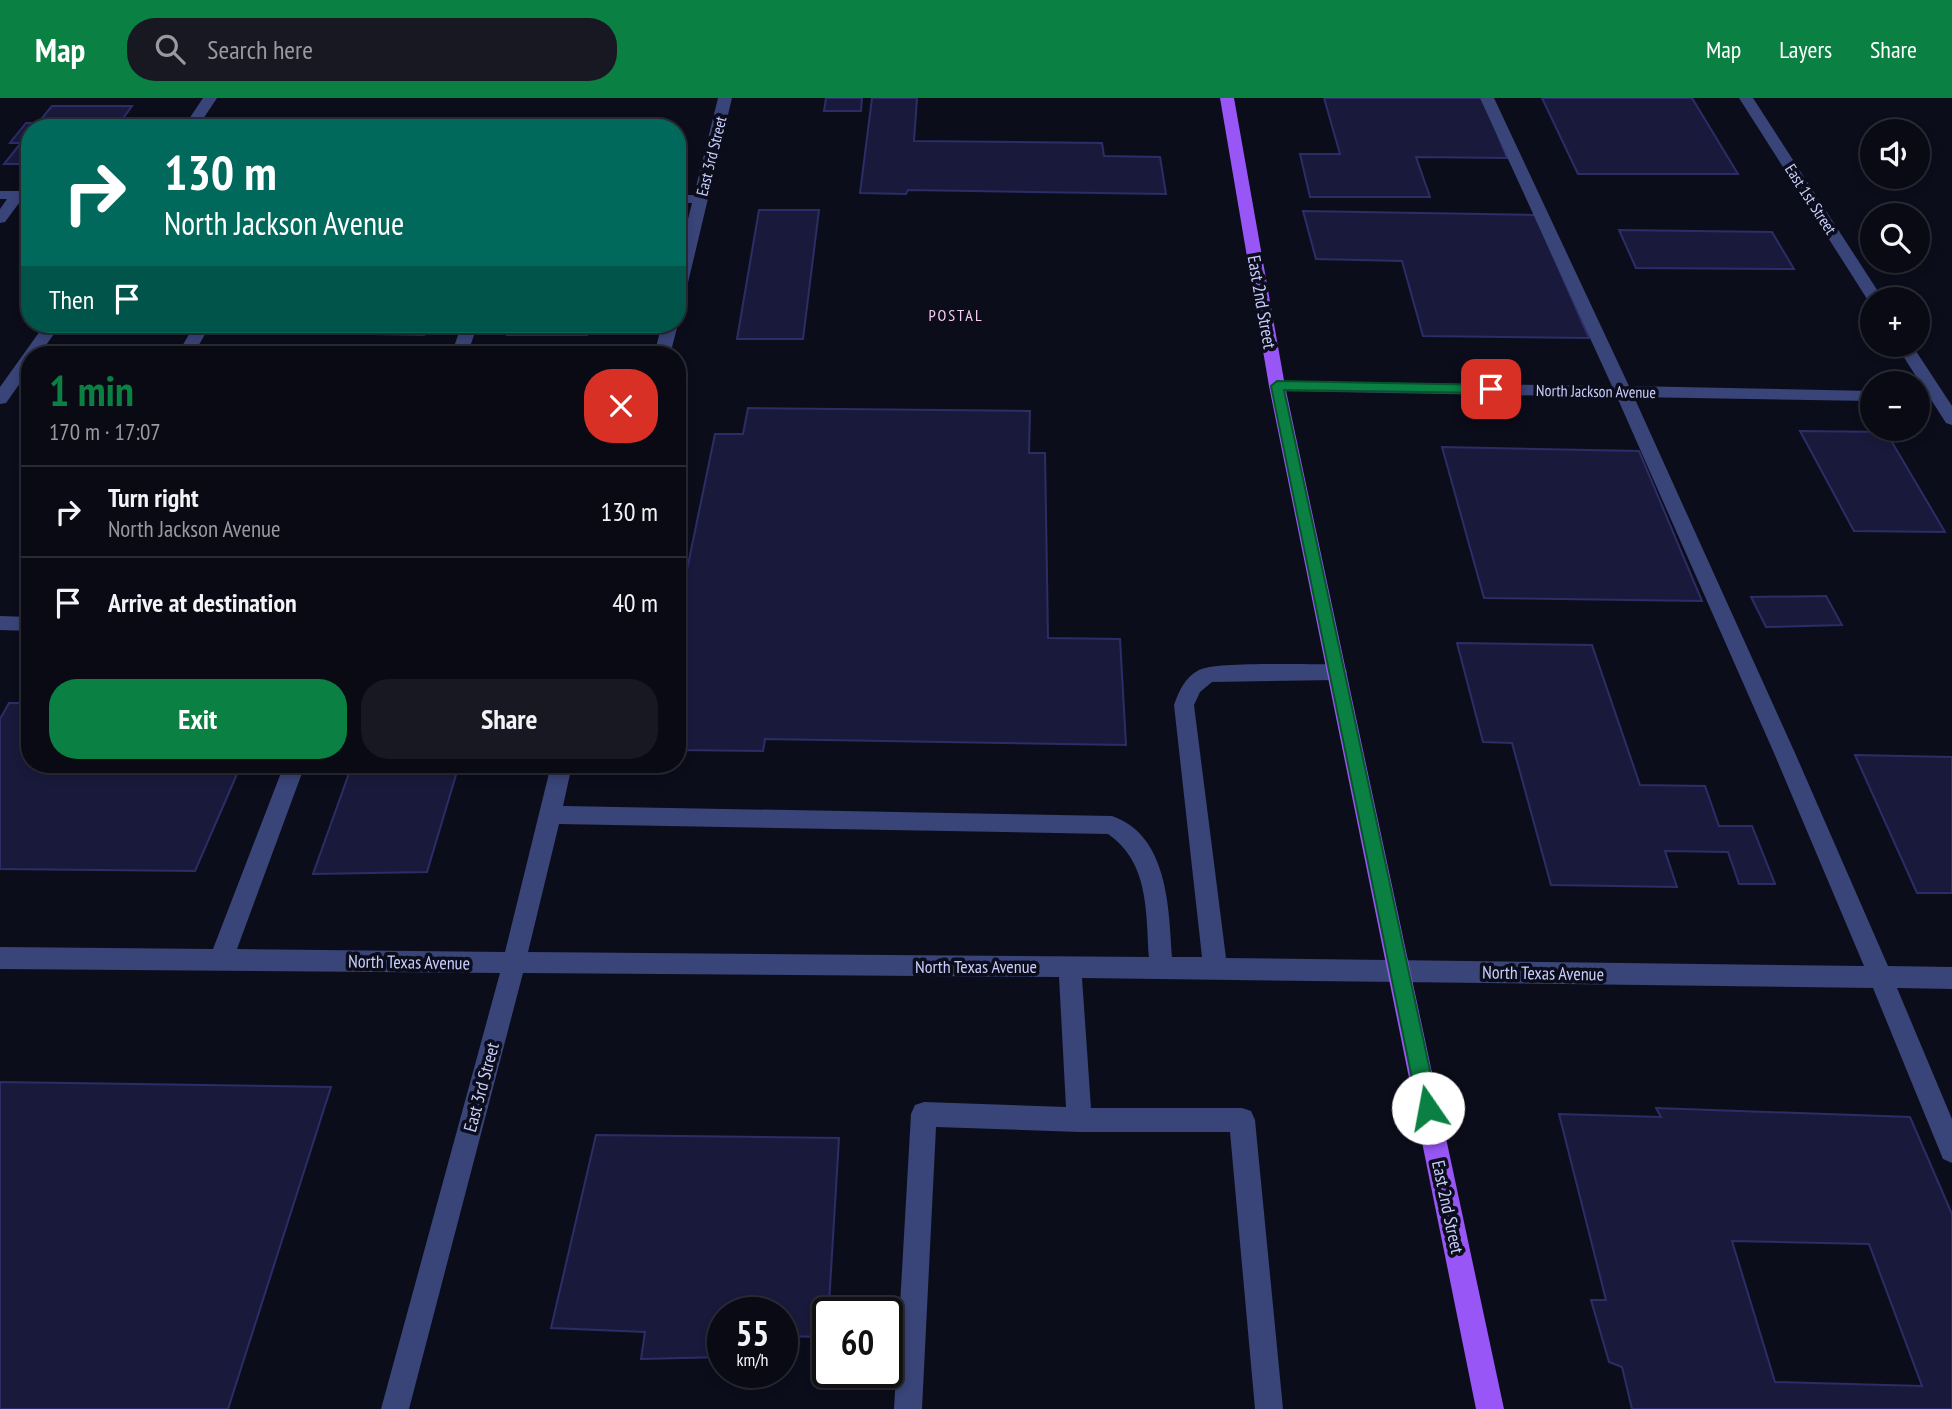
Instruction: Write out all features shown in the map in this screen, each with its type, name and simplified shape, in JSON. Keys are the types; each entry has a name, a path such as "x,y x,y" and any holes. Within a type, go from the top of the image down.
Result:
{"main road":[{"name":"East 2nd Street","path":"1227,98 1277,386 1490,1409"}],"street":[{"path":"196,119 210,98"},
{"name":"East 3rd Street","path":"686,259 725,98"},
{"path":"1487,98 1624,391 1882,977 1952,1150"},
{"name":"East 1st Street","path":"1746,98 1867,287"},
{"path":"0,195 21,195"},
{"path":"0,219 21,198"},
{"path":"686,199 701,199"},
{"path":"1912,357 1952,419"},
{"path":"0,372 21,372"},
{"path":"0,399 21,375"},
{"name":"North Jackson Avenue","path":"1277,386 1860,396"},
{"path":"1930,397 1938,397"},
{"path":"0,624 21,624"},
{"path":"1215,968 1184,705 1189,691 1196,681 1208,674 1337,672"},
{"path":"221,960 291,773"},
{"name":"East 3rd Street","path":"395,1409 514,963 560,773"},
{"path":"550,815 1112,825 1128,833 1133,839 1154,882 1161,968"},
{"name":"North Texas Avenue","path":"0,958 1215,968 1952,978"},
{"path":"1070,967 1079,1120"},
{"path":"908,1409 924,1114 1079,1120 1242,1120 1269,1409"}],"building":[{"path":"826,98 862,98 861,111 824,111"},
{"path":"872,98 917,98 914,141 1102,143 1104,156 1160,157 1166,194 908,190 906,194 860,193"},
{"path":"1324,98 1483,98 1507,158 1416,157 1430,197 1310,197 1300,154 1340,154"},
{"path":"1542,98 1692,98 1738,174 1578,174"},
{"path":"52,106 132,106 123,119 41,119"},
{"path":"21,129 21,143 10,143"},
{"path":"21,143 21,164 4,164"},
{"path":"759,210 819,210 803,339 737,339"},
{"path":"1303,211 1535,215 1589,338 1423,336 1402,261 1316,259"},
{"path":"1619,230 1772,232 1794,269 1636,268"},
{"path":"319,333 425,333 424,335"},
{"path":"508,333 588,333 587,335 507,335"},
{"path":"748,408 1030,411 1029,453 1045,453 1048,638 1120,639 1126,745 765,739 763,751 686,750 686,574 715,434 743,434"},
{"path":"1800,431 1860,432 1860,441 1891,441 1945,532 1854,531"},
{"path":"1442,447 1639,451 1702,601 1484,598"},
{"path":"1826,596 1842,625 1766,627 1751,597"},
{"path":"1457,643 1592,645 1640,785 1705,786 1719,826 1752,826 1775,884 1739,884 1728,852 1665,851 1677,887 1551,885 1512,743 1483,742"},
{"path":"9,703 21,703 21,773 238,773 195,871 0,869 0,719"},
{"path":"1855,755 1952,757 1952,893 1917,893"},
{"path":"349,773 457,773 427,872 313,874"},
{"path":"0,1082 331,1087 228,1409 0,1409"},
{"path":"1656,1108 1910,1117 1952,1214 1952,1409 1632,1409 1622,1367 1609,1362 1591,1300 1606,1300 1559,1114 1661,1117","holes":["1732,1241 1869,1244 1922,1386 1775,1382"]},
{"path":"596,1135 839,1138 829,1297 812,1297 812,1337 798,1336 798,1297 707,1297 707,1357 641,1359 645,1332 551,1328"}],"district":[{"name":"POSTAL","path":"956,315"}],"route":[{"path":"1428,1108 1277,386 1491,389"}]}
